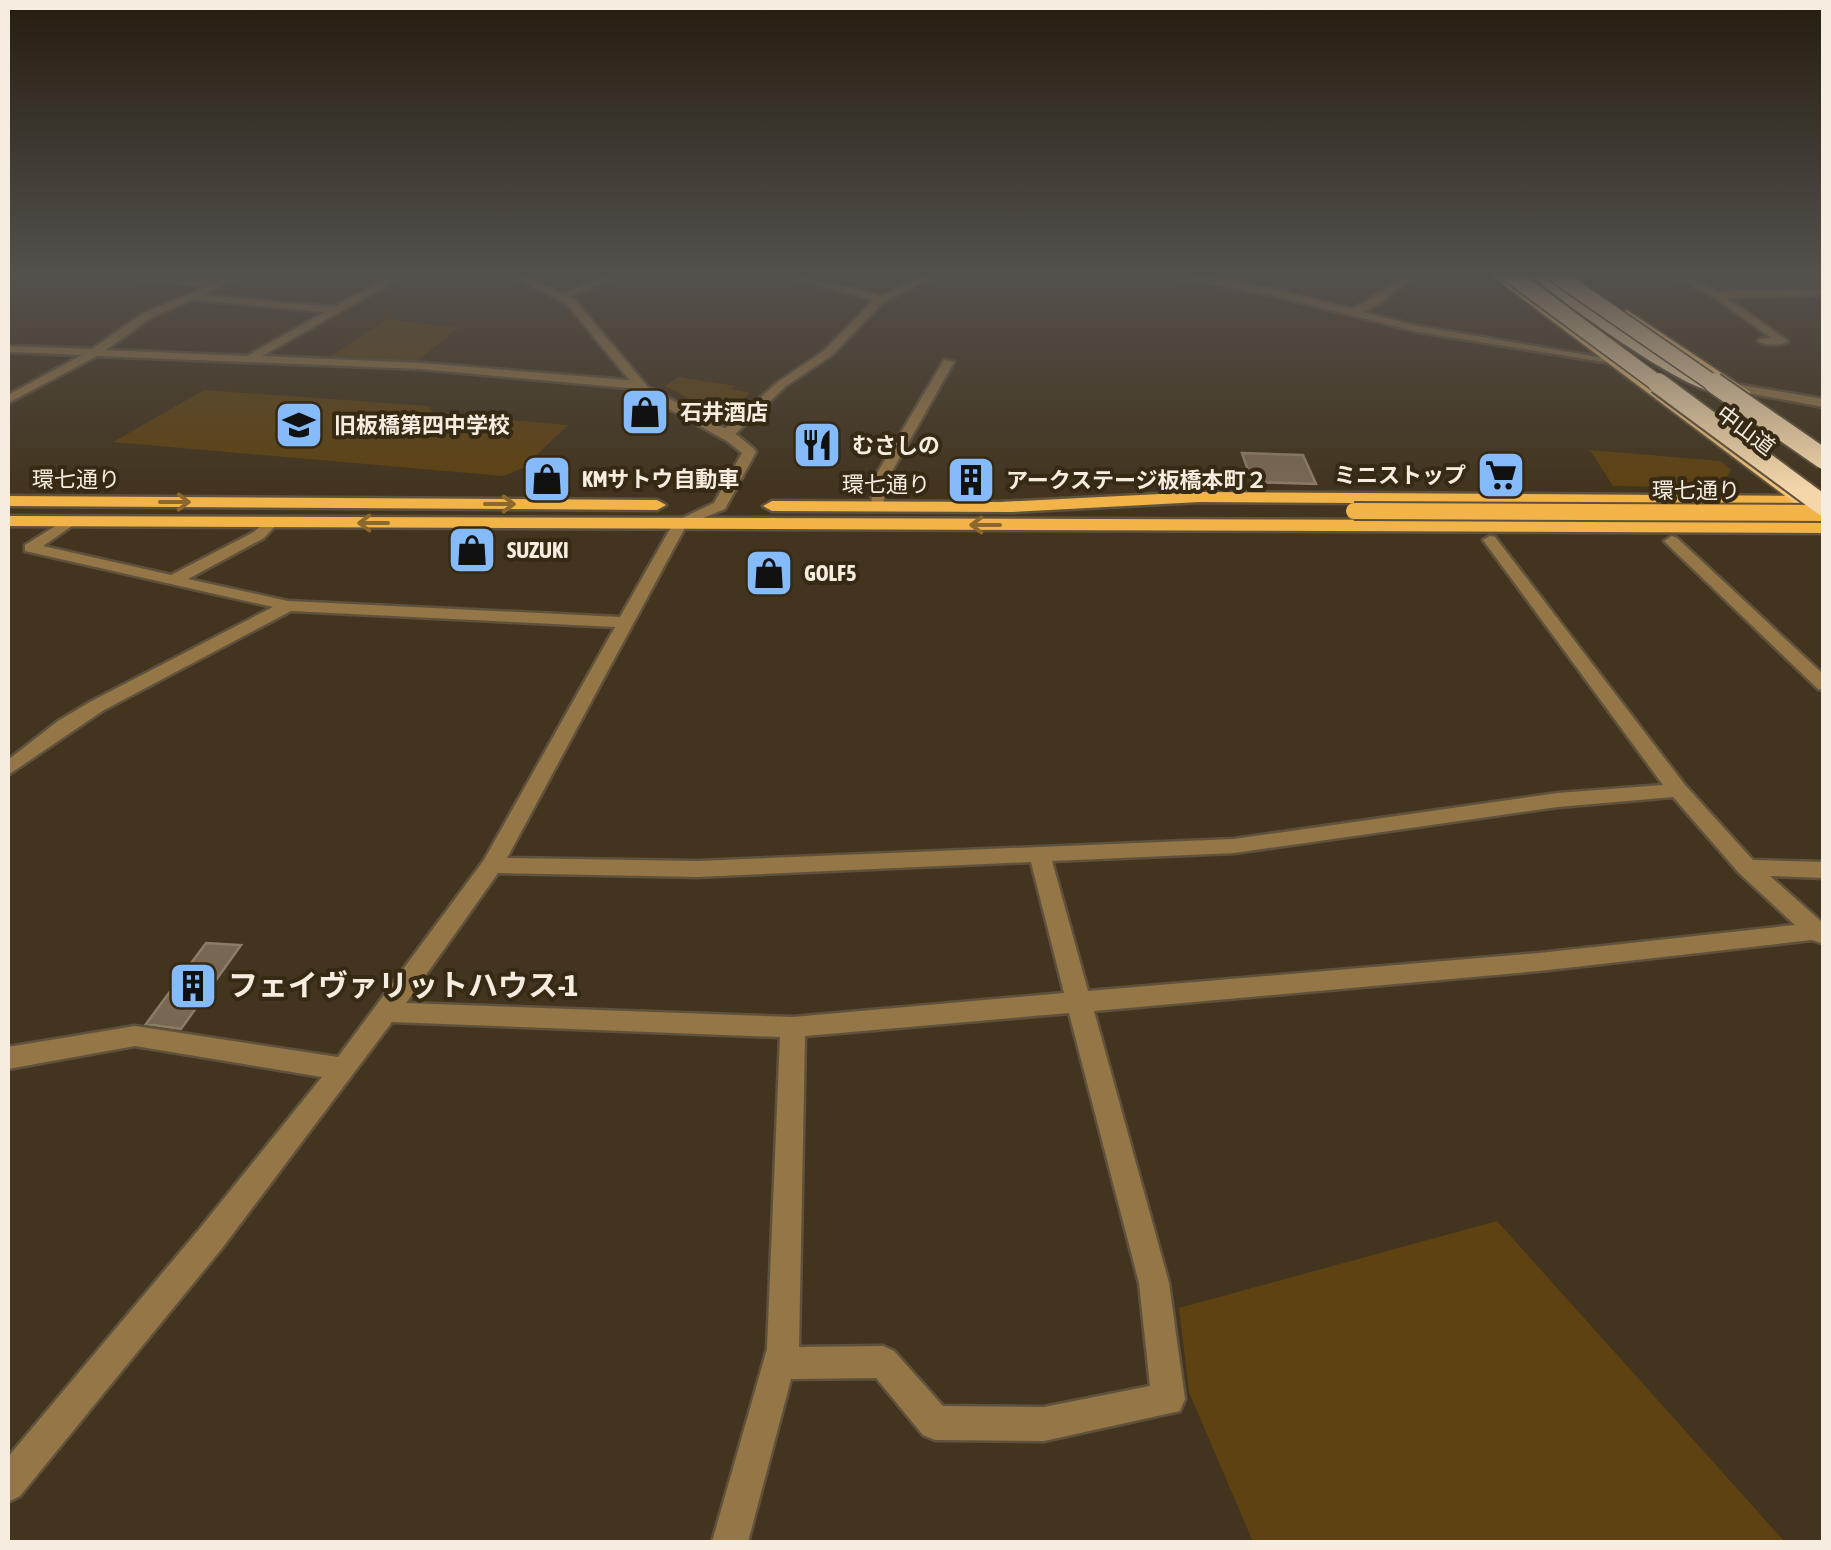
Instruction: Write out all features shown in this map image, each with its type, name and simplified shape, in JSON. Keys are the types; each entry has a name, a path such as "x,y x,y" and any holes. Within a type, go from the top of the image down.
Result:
{"highway":[{"name":"中山道","path":"1592,345 1799,500 1824,510"},
{"path":"1598,345 1718,434 1728,448"},
{"path":"1600,345 1824,510"},
{"path":"1637,345 1821,451"},
{"path":"1662,345 1821,451"},
{"name":"中山道","path":"1672,345 1821,451"}],"main road":[{"path":"999,507 1185,498 1799,500"},
{"name":"環七通り","path":"8,501 999,507 1824,527"},
{"name":"環七通り","path":"8,520 1053,526 1824,510"},
{"path":"1053,526 1164,539 1824,543"}],"street":[{"path":"9,397 105,345"},
{"path":"252,357 272,345"},
{"path":"8,1484 212,1237 388,1012 492,865 680,522 720,506 748,452 639,385 609,345"},
{"path":"726,435 782,384 836,345"},
{"path":"1519,345 1610,360"},
{"path":"8,349 439,367 639,385"},
{"path":"876,506 880,480 948,362"},
{"path":"1735,388 1824,403"},
{"path":"70,521 30,548 288,606 624,622"},
{"path":"174,580 259,535 272,522"},
{"path":"1490,540 1678,790 1747,868 1820,934"},
{"path":"1672,541 1824,686"},
{"path":"8,770 97,706 288,606"},
{"path":"492,865 698,868 1234,846 1558,800 1678,790"},
{"path":"780,1363 884,1362 935,1424 1044,1424 1168,1399 1154,1283 1040,854"},
{"path":"1747,868 1824,870"},
{"path":"388,1012 793,1027 1082,1004 1820,934"},
{"path":"730,1542 780,1363 793,1027"},
{"path":"8,1058 135,1036 344,1069"}],"shaded area":[{"path":"347,345 437,345 416,362 331,356"},
{"path":"679,377 735,386 731,389 750,393 728,413 719,414 665,386"},
{"path":"204,390 428,406 434,414 568,425 523,468 503,476 113,442"},
{"path":"1590,450 1720,461 1731,470 1720,488 1613,486"},
{"path":"1497,1221 1785,1542 1253,1542 1189,1392 1179,1308"}],"building":[{"path":"1242,453 1303,455 1316,484 1252,482"},
{"name":"フェイヴァリットハウス-1","path":"206,943 241,945 181,1029 146,1024"}],"place":[{"name":"石井酒店","path":"645,412"},
{"name":"旧板橋第四中学校","path":"299,425"},
{"name":"むさしの","path":"817,445"},
{"name":"ミニストップ","path":"1501,475"},
{"name":"KMサトウ自動車","path":"547,479"},
{"name":"アークステージ板橋本町２","path":"971,480"},
{"name":"SUZUKI","path":"472,550"},
{"name":"GOLF5","path":"769,573"},
{"name":"フェイヴァリットハウス-1","path":"193,986"}]}
